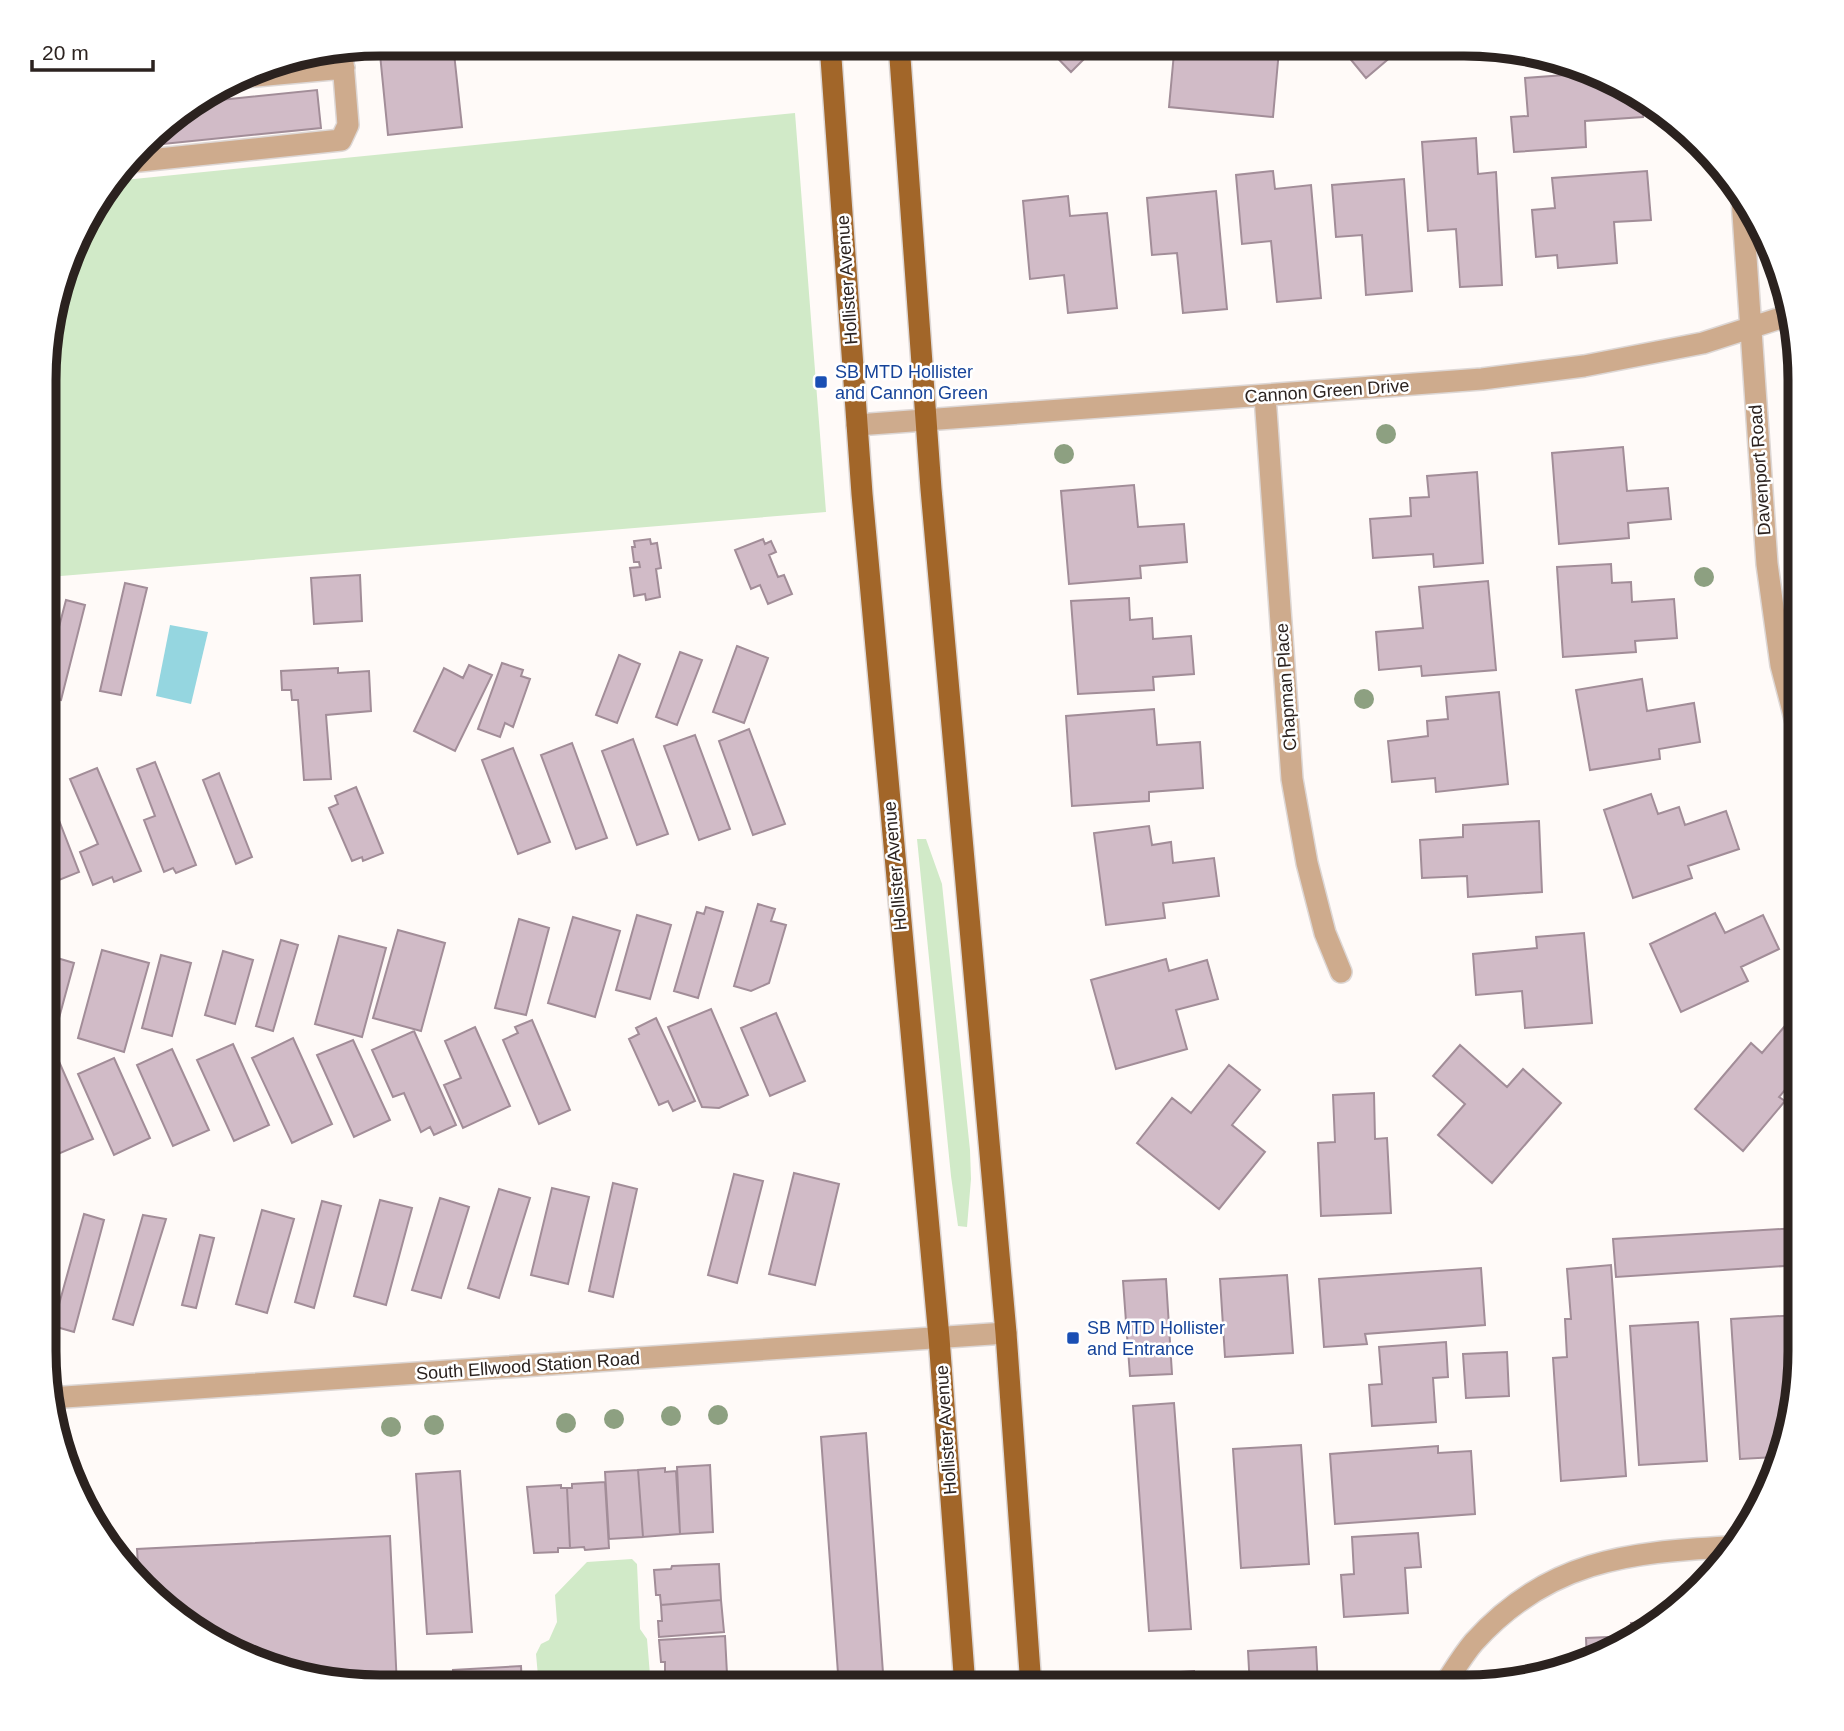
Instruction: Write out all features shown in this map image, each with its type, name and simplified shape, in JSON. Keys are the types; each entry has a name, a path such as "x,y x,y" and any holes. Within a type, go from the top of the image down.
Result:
{"main road":[{"name":"Hollister Avenue","path":"831,56 857,425 939,1338 964,1675"},
{"path":"900,56 927,420 1006,1333 1030,1675"}],"street":[{"path":"141,161 341,140 348,125 343,59 291,68"},
{"name":"Davenport Road","path":"1743,215 1766,565 1781,665 1788,692"},
{"name":"Cannon Green Drive","path":"857,425 1482,379 1571,368 1703,343 1782,318"},
{"name":"Chapman Place","path":"1265,396 1292,779 1307,863 1325,933 1341,972"},
{"name":"South Ellwood Station Road","path":"60,1397 1006,1333"},
{"path":"1451,1675 1473,1643 1508,1609 1563,1575 1604,1561 1656,1551 1721,1547"}],"green space":[{"path":"795,113 826,512 56,576 56,380 62,317 73,276 89,237 125,180"},
{"path":"917,839 926,839 942,884 970,1150 971,1179 967,1227 958,1226 951,1176"},
{"path":"632,1559 637,1564 640,1629 647,1639 650,1675 538,1675 536,1654 541,1644 549,1640 557,1622 555,1595 587,1562"}],"water":[{"path":"170,625 208,632 191,704 156,696"}],"building":[{"path":"380,56 454,56 462,127 388,135"},
{"path":"1056,56 1087,56 1071,72"},
{"path":"1174,56 1278,56 1273,117 1169,107"},
{"path":"1348,56 1392,56 1366,78"},
{"path":"1572,75 1626,99 1643,110 1643,117 1585,121 1586,147 1514,152 1511,117 1528,116 1525,78"},
{"path":"317,90 321,128 157,145 216,100"},
{"path":"1476,138 1478,174 1496,172 1502,285 1460,287 1456,229 1428,231 1422,142"},
{"path":"1273,171 1275,189 1311,185 1321,298 1277,302 1271,241 1242,244 1236,175"},
{"path":"1647,171 1651,220 1614,222 1617,263 1558,268 1557,255 1536,257 1532,210 1555,208 1552,178"},
{"path":"1404,179 1412,291 1366,295 1362,235 1336,237 1332,185"},
{"path":"1216,191 1227,309 1183,313 1177,253 1152,255 1147,198"},
{"path":"1068,196 1070,216 1107,213 1117,308 1068,313 1064,275 1030,279 1023,201"},
{"path":"1623,447 1627,491 1668,488 1671,519 1628,523 1629,538 1559,544 1552,453"},
{"path":"1477,472 1483,563 1434,567 1433,554 1373,558 1370,519 1411,516 1410,498 1429,497 1427,476"},
{"path":"1134,485 1138,527 1184,524 1187,562 1140,566 1141,578 1069,584 1061,491"},
{"path":"56,496 59,531 56,531"},
{"path":"650,539 651,544 657,543 661,568 656,569 660,597 646,600 645,594 634,596 630,568 640,567 639,562 634,562 634,541"},
{"path":"763,539 765,544 771,541 776,552 769,555 778,577 784,575 792,594 768,604 760,585 751,589 735,550"},
{"path":"1611,564 1612,583 1631,582 1632,602 1674,599 1677,638 1635,641 1636,652 1563,657 1557,567"},
{"path":"360,575 362,621 314,624 311,578"},
{"path":"1488,581 1496,670 1422,676 1421,666 1379,670 1376,632 1423,628 1419,587"},
{"path":"125,583 147,588 121,695 100,691"},
{"path":"1129,598 1130,620 1152,618 1153,639 1191,636 1194,674 1153,677 1154,690 1078,694 1071,601"},
{"path":"66,600 85,605 61,700 56,698 56,638"},
{"path":"737,646 768,658 744,723 713,712"},
{"path":"680,652 702,660 677,725 656,717"},
{"path":"619,655 640,664 617,723 596,715"},
{"path":"502,663 523,670 521,676 530,679 513,727 505,723 500,737 478,729"},
{"path":"469,665 492,675 455,751 414,731 444,668 463,678"},
{"path":"338,668 338,673 369,671 371,711 326,715 331,779 304,780 298,700 292,700 291,690 282,690 281,671"},
{"path":"1642,679 1647,711 1694,703 1700,742 1659,749 1660,759 1590,770 1576,690"},
{"path":"1499,692 1508,784 1436,792 1435,778 1392,782 1388,741 1428,736 1427,721 1448,719 1446,697"},
{"path":"1154,709 1157,745 1200,742 1203,788 1149,792 1149,801 1072,806 1066,716"},
{"path":"749,729 785,824 753,835 719,741"},
{"path":"695,735 730,829 699,840 664,746"},
{"path":"633,739 668,834 637,845 602,751"},
{"path":"572,743 607,838 576,849 541,755"},
{"path":"513,748 550,842 518,854 482,760"},
{"path":"155,762 196,865 176,873 173,868 164,872 144,820 155,816 137,769"},
{"path":"97,768 141,871 114,882 112,877 93,885 80,852 98,844 70,779"},
{"path":"219,773 252,857 236,864 203,780"},
{"path":"356,787 383,853 363,861 362,857 352,861 329,808 338,804 335,796"},
{"path":"1651,794 1658,814 1679,807 1685,825 1726,811 1739,849 1688,866 1692,878 1633,898 1604,810"},
{"path":"56,813 79,872 59,880 56,872"},
{"path":"1539,821 1542,892 1468,897 1467,876 1422,878 1420,840 1463,837 1463,825"},
{"path":"1149,826 1152,845 1171,842 1173,863 1214,858 1219,896 1163,903 1165,918 1106,925 1094,833"},
{"path":"758,904 775,909 771,921 786,925 769,983 751,991 734,986"},
{"path":"706,907 723,912 698,998 674,991 697,912 704,914"},
{"path":"1715,913 1725,933 1763,915 1779,949 1741,967 1748,981 1681,1012 1650,944"},
{"path":"637,915 671,925 650,999 616,990"},
{"path":"573,917 620,931 595,1017 548,1003"},
{"path":"519,919 549,928 526,1015 495,1008"},
{"path":"398,930 445,943 421,1031 373,1018"},
{"path":"1584,933 1592,1023 1525,1028 1522,991 1476,995 1473,954 1537,948 1536,937"},
{"path":"339,936 386,948 362,1037 315,1024"},
{"path":"281,940 298,945 273,1031 256,1026"},
{"path":"102,950 149,963 124,1052 78,1038"},
{"path":"223,951 253,960 235,1024 205,1015"},
{"path":"161,955 191,963 172,1036 142,1028"},
{"path":"56,958 74,963 56,1029"},
{"path":"1166,959 1169,971 1207,960 1218,999 1176,1010 1187,1049 1116,1069 1091,980"},
{"path":"711,1009 748,1095 719,1108 702,1107 668,1027"},
{"path":"776,1013 805,1081 770,1096 741,1028"},
{"path":"656,1018 695,1101 673,1111 668,1101 659,1105 629,1039 639,1034 636,1028"},
{"path":"532,1020 570,1110 539,1124 503,1040 518,1033 515,1027"},
{"path":"1788,1022 1788,1086 1779,1097 1785,1101 1743,1151 1695,1109 1751,1043 1762,1053"},
{"path":"475,1027 510,1106 463,1128 444,1085 461,1078 445,1041"},
{"path":"414,1031 456,1125 434,1135 430,1127 421,1132 404,1093 393,1097 372,1050"},
{"path":"293,1038 332,1124 292,1143 252,1058"},
{"path":"353,1040 390,1120 354,1137 317,1055"},
{"path":"233,1044 269,1125 234,1141 197,1060"},
{"path":"1460,1045 1507,1087 1523,1069 1561,1103 1492,1183 1438,1135 1465,1104 1433,1076"},
{"path":"172,1049 209,1130 173,1146 137,1065"},
{"path":"56,1057 93,1139 58,1154 56,1150"},
{"path":"114,1058 150,1138 114,1155 78,1074"},
{"path":"1229,1065 1260,1090 1232,1125 1265,1152 1219,1209 1137,1143 1172,1098 1191,1113"},
{"path":"1374,1093 1375,1139 1387,1138 1391,1213 1321,1216 1318,1143 1335,1142 1333,1095"},
{"path":"794,1173 839,1184 815,1285 769,1274"},
{"path":"734,1174 763,1181 737,1283 708,1275"},
{"path":"613,1183 637,1189 613,1297 589,1291"},
{"path":"552,1188 589,1197 568,1284 531,1275"},
{"path":"499,1189 530,1198 499,1298 468,1288"},
{"path":"440,1198 469,1207 441,1298 412,1290"},
{"path":"380,1200 412,1208 386,1305 354,1296"},
{"path":"322,1201 341,1206 314,1308 295,1302"},
{"path":"262,1210 294,1219 267,1313 236,1304"},
{"path":"84,1214 104,1220 74,1332 56,1327 56,1315"},
{"path":"143,1215 166,1219 133,1325 113,1319"},
{"path":"1788,1229 1788,1266 1616,1277 1613,1239"},
{"path":"200,1235 214,1238 196,1308 182,1305"},
{"path":"1611,1265 1626,1476 1561,1481 1553,1358 1567,1357 1565,1319 1571,1319 1567,1269"},
{"path":"1481,1268 1485,1325 1365,1334 1367,1344 1324,1347 1319,1279"},
{"path":"1287,1275 1293,1353 1225,1357 1220,1279"},
{"path":"1166,1279 1172,1374 1130,1376 1123,1281"},
{"path":"1788,1316 1785,1393 1770,1457 1740,1459 1731,1319"},
{"path":"1698,1322 1707,1461 1639,1465 1630,1326"},
{"path":"1446,1342 1448,1377 1433,1378 1436,1422 1372,1426 1369,1385 1382,1384 1379,1347"},
{"path":"1507,1352 1509,1396 1466,1398 1463,1354"},
{"path":"1174,1403 1191,1629 1149,1631 1133,1406"},
{"path":"866,1433 883,1675 838,1675 821,1437"},
{"path":"1301,1445 1309,1564 1241,1568 1233,1449"},
{"path":"1438,1446 1438,1453 1471,1451 1475,1514 1335,1524 1330,1454"},
{"path":"710,1465 713,1532 680,1534 677,1467"},
{"path":"665,1468 665,1472 676,1471 680,1534 643,1537 638,1470"},
{"path":"638,1470 643,1537 609,1539 605,1472"},
{"path":"460,1471 472,1632 427,1634 416,1474"},
{"path":"605,1482 609,1548 570,1548 567,1488 572,1488 572,1484"},
{"path":"561,1485 561,1488 567,1488 570,1548 558,1548 558,1552 534,1553 527,1487"},
{"path":"1418,1533 1421,1567 1405,1568 1408,1613 1344,1617 1341,1575 1354,1574 1352,1537"},
{"path":"390,1536 396,1675 317,1669 276,1658 237,1642 218,1632 166,1595 138,1567 137,1549"},
{"path":"719,1564 721,1600 661,1605 660,1595 656,1595 654,1570 671,1569 672,1566"},
{"path":"721,1600 724,1632 659,1637 661,1605"},
{"path":"725,1636 727,1674 665,1675 665,1662 661,1662 659,1640"},
{"path":"1617,1637 1587,1651 1586,1638"},
{"path":"1316,1647 1317,1675 1249,1675 1248,1651"},
{"path":"521,1666 521,1675 453,1675 453,1670"},
{"path":"1194,1671 1194,1675 1153,1675"}],"place":[{"name":"SB MTD Hollister and Cannon Green","path":"821,382"},
{"name":"SB MTD Hollister and Entrance","path":"1073,1338"}]}
